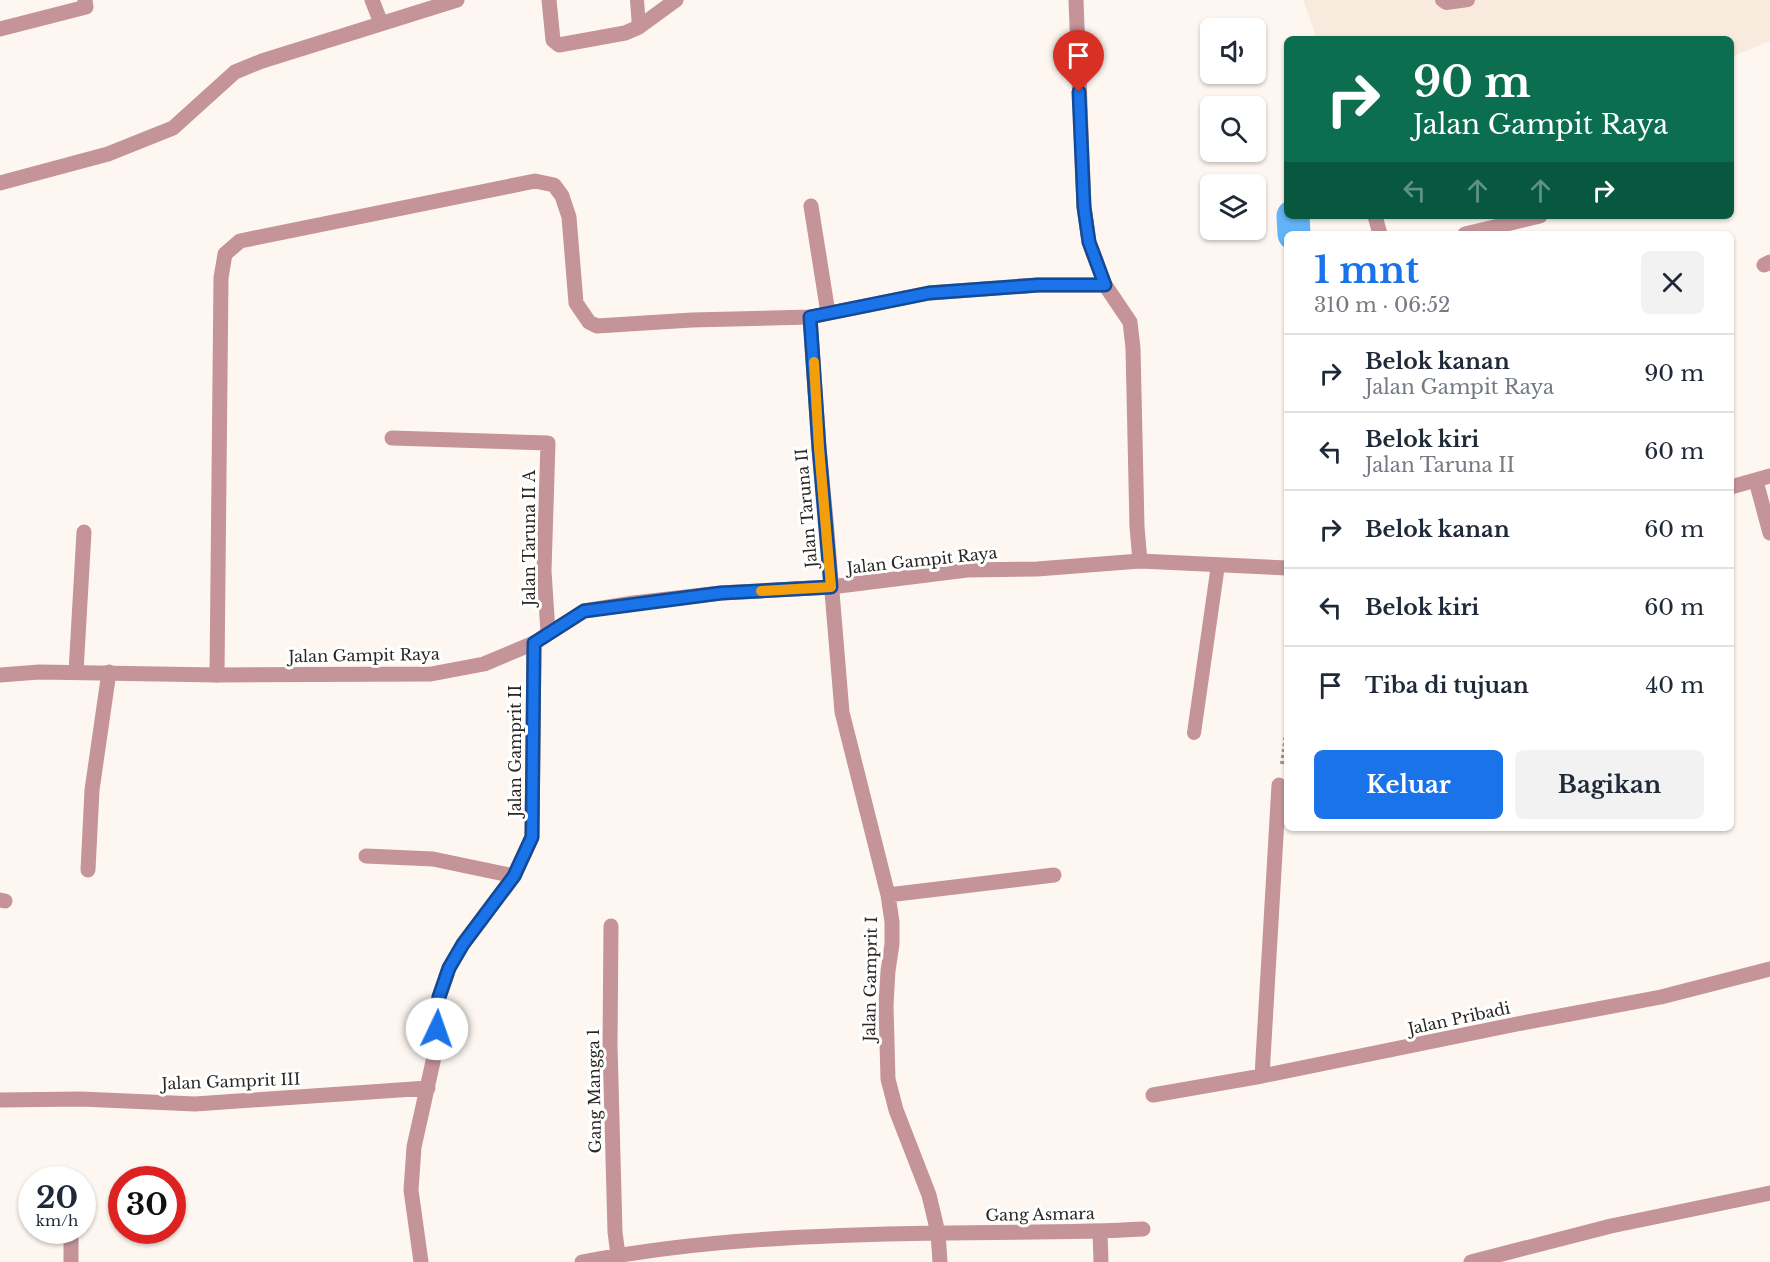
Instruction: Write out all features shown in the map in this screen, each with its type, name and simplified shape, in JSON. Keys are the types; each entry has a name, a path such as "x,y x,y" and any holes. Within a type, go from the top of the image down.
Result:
{"street":[{"path":"0,29 86,7 85,0"},
{"path":"372,0 381,23"},
{"path":"0,183 108,154 173,128 235,72 262,61 457,0"},
{"path":"549,0 553,40 559,45 625,33 639,27 676,0"},
{"path":"1076,0 1084,207 1089,242 1105,285 1130,322 1133,348 1137,527 1140,561"},
{"path":"217,675 221,278 225,254 240,241 535,181 554,185 562,196 569,217 576,303 589,322 597,326 692,320 810,317 929,293 1038,285 1105,285"},
{"path":"812,206 828,313"},
{"path":"1478,231 1528,219"},
{"name":"Jalan Taruna II","path":"810,317 831,587"},
{"name":"Jalan Taruna II A","path":"392,438 548,443 544,571 548,632"},
{"path":"1734,486 1763,479 1770,533"},
{"path":"76,672 84,532"},
{"name":"Jalan Gampit Raya","path":"0,675 39,672 217,675 431,674 484,664 534,643 584,611 721,593 831,587 967,570 1037,569 1140,561 1284,568"},
{"name":"Jalan Gamprit I","path":"831,587 842,712 888,895 892,922 886,1005 888,1079 896,1110 929,1195 938,1233 940,1262"},
{"name":"Jalan Gamprit II","path":"422,1262 411,1190 414,1148 428,1088 437,1029 439,997 449,968 463,944 514,876 532,837 534,643"},
{"path":"88,870 92,790 109,672"},
{"path":"1262,1076 1279,785"},
{"path":"366,856 433,859 514,876"},
{"path":"888,895 1054,875"},
{"name":"Gang Mangga 1","path":"611,926 610,1044 615,1232 618,1255"},
{"name":"Jalan Pribadi","path":"1153,1095 1262,1076 1661,997 1770,969"},
{"name":"Jalan Gamprit III","path":"0,1100 63,1099 195,1104 428,1088"},
{"path":"1471,1262 1611,1226 1770,1194"},
{"name":"Gang Asmara","path":"938,1233 1100,1232 1143,1229"},
{"path":"1100,1232 1101,1262"},
{"path":"582,1262 618,1255 718,1243 938,1233"},
{"path":"71,1244 71,1262"}],"lane":[{"path":"637,0 639,27"},
{"path":"1442,0 1446,3 1468,0"},
{"path":"1194,733 1218,565"}],"path":[{"path":"1279,785 1284,748"}],"shaded area":[{"path":"1303,0 1770,0 1770,41 1734,56 1734,36 1316,36"}],"waterway":[{"path":"1293,219 1294,231"}],"slow traffic":[{"path":"761,591 831,587 814,362"}],"route":[{"path":"437,1029 439,997 449,968 463,944 514,876 532,837 534,643 584,611 721,593 831,587 810,317 929,293 1038,285 1105,285 1089,242 1084,207 1079,92"}]}
